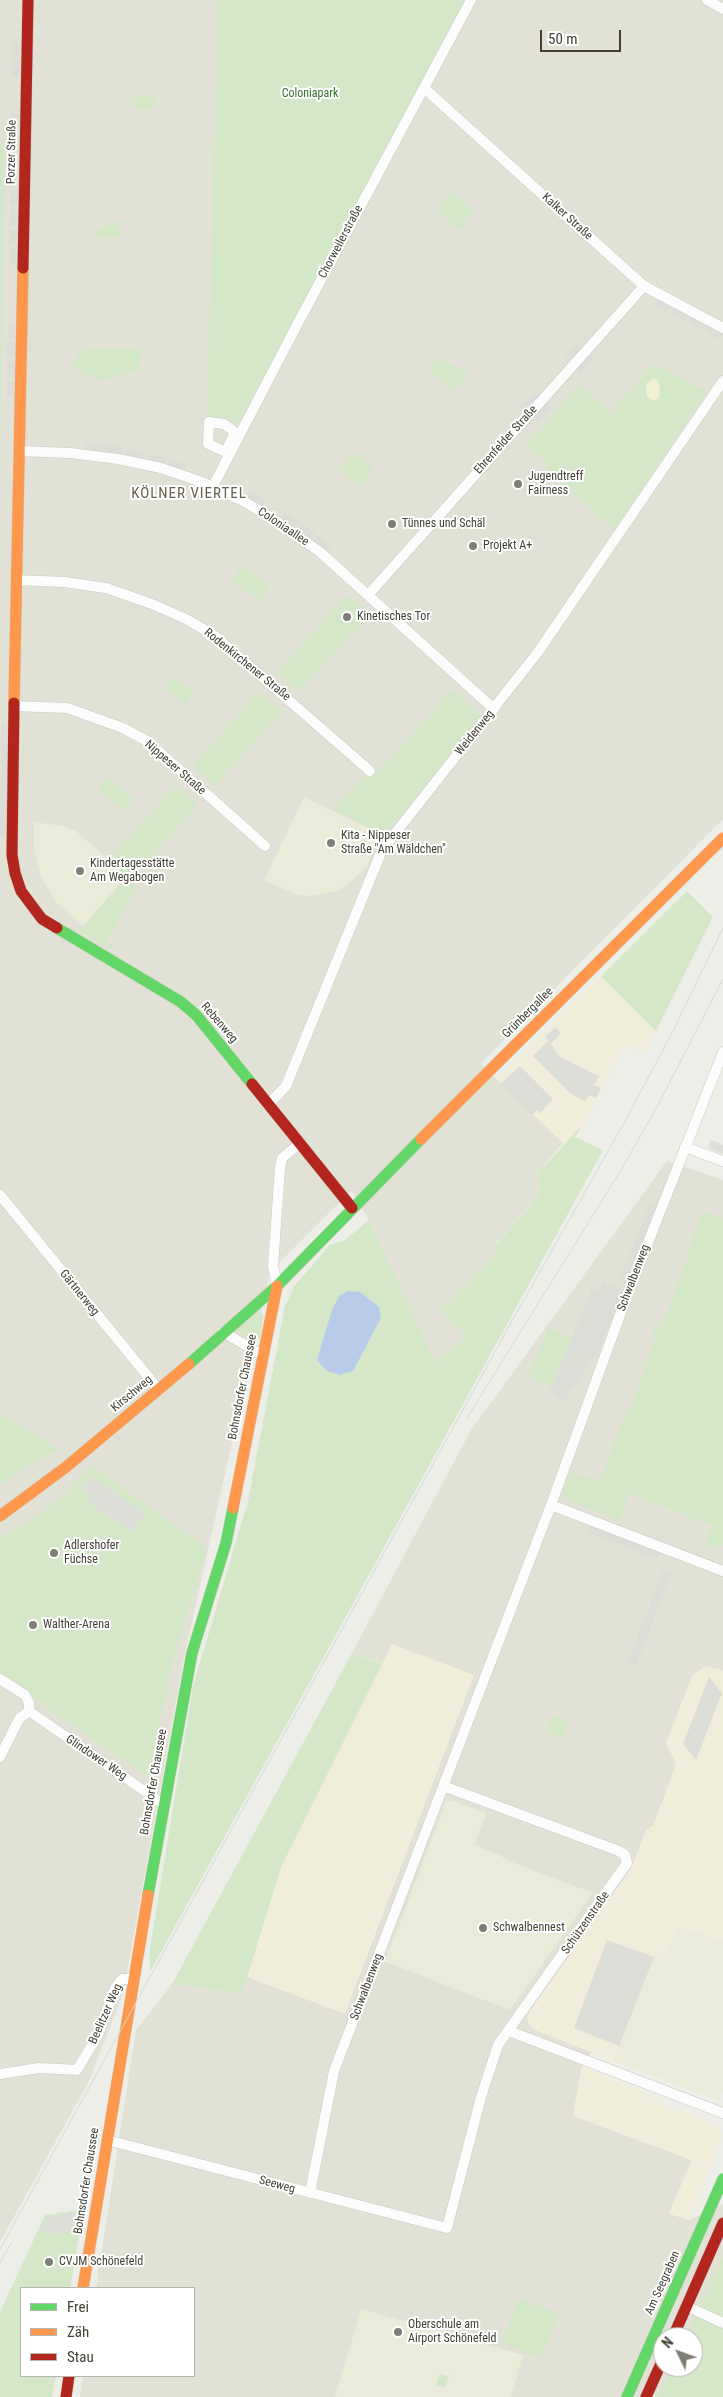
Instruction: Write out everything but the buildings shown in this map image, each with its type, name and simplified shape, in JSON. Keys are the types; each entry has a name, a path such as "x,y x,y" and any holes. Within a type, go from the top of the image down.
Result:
{"street":[{"name":"Porzer Straße","path":"15,873 12,855 14,706 28,0"},
{"name":"Chorweilerstraße","path":"213,486 471,0"},
{"path":"707,0 723,8"},
{"name":"Kalker Straße","path":"424,88 644,286 723,328"},
{"name":"Ehrenfelder Straße","path":"368,595 644,286"},
{"name":"Weidenweg","path":"268,1105 286,1086 382,850 494,709 580,593 723,381"},
{"name":"Coloniaallee","path":"20,451 70,453 118,459 161,468 213,486 272,518 302,538 494,709"},
{"name":"Rodenkirchener Straße","path":"16,580 64,582 106,588 152,604 186,619 215,636 370,771"},
{"name":"Nippeser Straße","path":"14,706 67,708 123,728 147,741 265,846"},
{"name":"Grünbergallee","path":"352,1208 723,838"},
{"name":"Rebenweg","path":"15,873 20,891 42,920 181,1002 197,1016 352,1208"},
{"name":"Schwalbenweg","path":"310,2193 334,2071 551,1505 625,1301 723,1052"},
{"path":"276,1286 273,1266 280,1168 282,1158 299,1144"},
{"path":"685,1147 723,1161"},
{"name":"Gärtnerweg","path":"0,1195 159,1390"},
{"name":"Kirschweg","path":"0,1516 66,1467 159,1390 276,1286 352,1208"},
{"name":"Bohnsdorfer Chaussee","path":"83,2287 133,1979 185,1686 192,1653 226,1543 264,1356 276,1286"},
{"path":"223,1332 264,1356"},
{"path":"551,1505 723,1571"},
{"name":"Glindower Weg","path":"0,1678 25,1695 29,1703 29,1711 164,1804"},
{"path":"0,1757 19,1719 29,1711"},
{"name":"Schützenstraße","path":"442,1786 618,1851 625,1855 627,1862 498,2044 491,2062 447,2228"},
{"name":"Beelitzer Weg","path":"0,2074 39,2068 77,2070 98,2035 115,1988 122,1979 133,1979"},
{"path":"509,2031 723,2114"},
{"name":"Seeweg","path":"107,2140 447,2228"},
{"name":"Am Seegraben","path":"627,2397 723,2179"},
{"path":"677,2327 723,2223"},
{"path":"686,2306 723,2323"},
{"path":"66,2397 69,2377"},
{"path":"646,2397 655,2377"}],"shaded area":[{"path":"0,0 723,0 723,819 481,1063 563,1143 536,1175 539,1178 540,1194 493,1247 498,1253 440,1312 466,1335 435,1365 369,1220 351,1191 270,1272 184,1658 123,1994 89,2081 0,2242"},
{"path":"13,41 20,41 20,57 12,57"},
{"path":"12,60 20,60 19,77 12,76"},
{"path":"11,114 19,114 18,135 11,135"},
{"path":"10,190 17,190 17,206 10,206"},
{"path":"10,209 17,209 17,226 9,226"},
{"path":"9,229 17,229 16,245 9,245"},
{"path":"9,248 16,248 16,264 9,264"},
{"path":"657,298 671,305 668,312 654,305"},
{"path":"674,307 688,315 685,321 671,314"},
{"path":"692,316 705,324 702,330 688,323"},
{"path":"8,323 15,323 15,339 8,339"},
{"path":"709,326 722,333 719,339 705,332"},
{"path":"7,342 15,342 15,358 7,358"},
{"path":"577,344 582,349 569,364 564,359"},
{"path":"589,355 594,359 580,375 575,370"},
{"path":"7,361 15,361 14,377 7,377"},
{"path":"7,381 14,381 14,397 7,397"},
{"path":"534,392 539,397 526,412 520,407"},
{"path":"546,403 551,408 538,422 533,418"},
{"path":"87,442 103,444 102,451 86,449"},
{"path":"107,444 124,447 122,454 106,451"},
{"path":"127,448 144,452 143,459 126,455"},
{"path":"151,454 167,458 165,465 149,460"},
{"path":"170,459 186,464 183,471 168,466"},
{"path":"250,492 265,500 262,506 247,498"},
{"path":"285,513 299,522 295,528 281,518"},
{"path":"302,523 316,534 311,539 298,529"},
{"path":"318,536 331,546 327,552 314,541"},
{"path":"1,723 9,723 7,837 0,836"},
{"name":"Kita - Nippeser Straße \"Am Wäldchen\"","path":"304,797 385,836 374,849 367,867 347,885 335,892 307,896 295,894 264,880"},
{"name":"Kindertagesstätte Am Wegabogen","path":"34,822 63,826 76,831 127,876 83,926 55,901 41,877 34,851"},
{"path":"601,976 656,1031 644,1053 626,1044 583,1124 568,1142 563,1143 497,1080"},
{"path":"555,1027 561,1033 551,1044 559,1056 599,1076 594,1085 601,1088 596,1098 589,1095 585,1101 571,1094 533,1056 548,1041 545,1037"},
{"path":"520,1066 553,1099 540,1113 537,1110 532,1115 501,1084"},
{"path":"711,1140 723,1145 723,1154 708,1148"},
{"path":"667,1161 723,1180 723,1671 716,1668 653,1826 646,1830 631,1869 528,2014 527,2020 533,2029 591,2052 582,2067 573,2116 692,2160 670,2214 689,2220 723,2204 723,2374 703,2349 703,2327 653,2327 653,2377 667,2377 657,2397 80,2397 83,2377 195,2377 195,2287 96,2287 136,2030 172,1984 242,1994 281,1867 381,1663 352,1653 471,1430"},
{"path":"650,1203 656,1205 626,1284 620,1280"},
{"path":"603,1282 623,1290 596,1359 590,1357 578,1386 572,1386 566,1402 550,1392 592,1288 600,1291"},
{"path":"92,1476 145,1514 132,1532 87,1502 91,1495 81,1488"},
{"path":"591,1526 660,1552 657,1559 588,1533"},
{"path":"663,1571 671,1574 636,1665 628,1662"},
{"path":"392,1644 474,1675 345,2014 247,1977 281,1867"},
{"path":"706,1666 723,1671 723,1941 677,1924 667,1949 655,1955 613,2061 533,2029 528,2023 528,2014 631,1869 646,1830 653,1826 676,1764 666,1743 693,1674"},
{"path":"709,1677 722,1693 696,1760 683,1744"},
{"name":"Schwalbennest","path":"451,1800 486,1813 475,1845 502,1856 504,1859 593,1893 510,2010 385,1962 446,1802"},
{"path":"677,1924 723,1941 723,2090 719,2101 613,2061 655,1955 667,1949"},
{"path":"607,1940 654,1957 619,2046 574,2028"},
{"path":"582,2067 639,2090 668,2107 715,2124 723,2135 689,2220 669,2213 692,2160 573,2115"},
{"path":"75,2212 72,2230 49,2235 48,2232 39,2231 41,2227 47,2226 46,2218"},
{"name":"Oberschule am Airport Schönefeld","path":"361,2309 523,2355 511,2397 335,2397"}],"green space":[{"name":"Coloniapark","path":"218,0 466,0 235,432 207,422"},
{"path":"138,94 151,96 158,101 146,110 137,109 133,104 134,98"},
{"path":"0,145 5,145 0,494"},
{"path":"452,191 475,211 459,230 436,210"},
{"path":"120,220 119,237 95,237 95,231"},
{"path":"142,348 139,371 128,372 115,378 103,381 71,367 76,356 83,349"},
{"path":"439,358 469,374 453,391 429,370"},
{"path":"654,363 707,391 614,530 545,468 549,465 526,445 579,384 615,416 615,408"},
{"path":"355,452 374,469 360,486 340,469"},
{"path":"241,565 270,584 259,600 231,581"},
{"path":"347,595 368,615 299,692 277,672"},
{"path":"172,677 194,692 185,704 164,689"},
{"path":"453,690 481,716 385,836 332,810 365,777 380,769"},
{"path":"259,692 281,712 215,786 193,766"},
{"path":"107,777 135,800 125,811 98,791"},
{"path":"176,785 198,805 128,882 137,887 104,946 78,932 127,877 109,860"},
{"path":"687,891 713,917 656,1031 601,976"},
{"path":"583,1124 575,1137 603,1150 150,1972 150,1948 193,1686 248,1501 285,1306 295,1285 330,1245 345,1240 369,1220 436,1364 466,1335 440,1312 498,1253 493,1248 540,1194 539,1178 536,1175"},
{"path":"703,1211 723,1219 723,1546 716,1543 714,1549 705,1546 712,1525 695,1518 694,1520 688,1518 688,1516 653,1502 652,1504 646,1502 647,1500 629,1493 619,1520 565,1499 562,1493 570,1472 587,1476 599,1482 627,1410 632,1405 653,1345 657,1340 651,1337 654,1328 661,1330 663,1324 661,1323 670,1306 668,1305 677,1289 675,1288 678,1281 680,1281 684,1271 682,1270 689,1258 686,1257"},
{"path":"257,1310 263,1314 260,1338 256,1342 251,1342 237,1330"},
{"path":"548,1328 572,1338 552,1387 528,1377"},
{"path":"0,1413 60,1450 41,1457 0,1485"},
{"path":"91,1465 207,1548 171,1668 149,1777 0,1676 0,1538 11,1533 67,1494"},
{"path":"352,1653 382,1664 281,1867 242,1994 172,1984"},
{"path":"553,1715 569,1720 562,1738 547,1732"},
{"path":"84,2209 70,2287 20,2287 20,2377 56,2377 52,2397 0,2397 0,2312 45,2215"},
{"path":"723,2257 723,2397 657,2397 667,2377 703,2377 703,2327 691,2327"},
{"path":"519,2298 559,2313 541,2359 502,2343"},
{"path":"440,2374 449,2376 445,2388 436,2385"}],"sand":[{"path":"654,378 657,380 660,388 659,398 654,401 647,396 646,389 647,383"}],"water":[{"path":"348,1291 360,1292 379,1307 381,1318 353,1371 339,1375 327,1371 317,1360 332,1310 340,1295"}],"tram line":[{"path":"0,2249 512,1321 624,1123 672,1033 723,928"},
{"path":"467,1418 621,1170 658,1105 723,979"},
{"path":"0,2263 11,2243"}],"traffic: fast":[{"path":"57,928 181,1002 197,1016 252,1084"},
{"path":"189,1364 277,1286 421,1139"},
{"path":"148,1895 192,1653 226,1543 233,1508"},
{"path":"627,2397 723,2179"}],"traffic: slow":[{"path":"14,703 23,268"},
{"path":"421,1139 723,838"},
{"path":"233,1508 277,1286"},
{"path":"0,1516 66,1467 189,1364"},
{"path":"83,2287 148,1895"}],"traffic: jam":[{"path":"23,268 28,0"},
{"path":"14,703 12,855 15,873 21,891 42,919 57,928"},
{"path":"252,1084 352,1208"},
{"path":"677,2327 723,2223"},
{"path":"66,2397 69,2377"},
{"path":"646,2397 655,2377"}],"place":[{"name":"Jugendtreff Fairness","path":"518,484"},
{"name":"Tünnes und Schäl","path":"392,524"},
{"name":"Projekt A+","path":"473,546"},
{"name":"Kinetisches Tor","path":"347,617"},
{"name":"Kita - Nippeser Straße \"Am Wäldchen\"","path":"331,843"},
{"name":"Kindertagesstätte Am Wegabogen","path":"80,871"},
{"name":"Adlershofer Füchse","path":"54,1553"},
{"name":"Walther-Arena","path":"33,1625"},
{"name":"Schwalbennest","path":"483,1928"},
{"name":"CVJM Schönefeld","path":"49,2262"},
{"name":"Oberschule am Airport Schönefeld","path":"398,2332"}],"district":[{"name":"KÖLNER VIERTEL","path":"189,494"}]}
